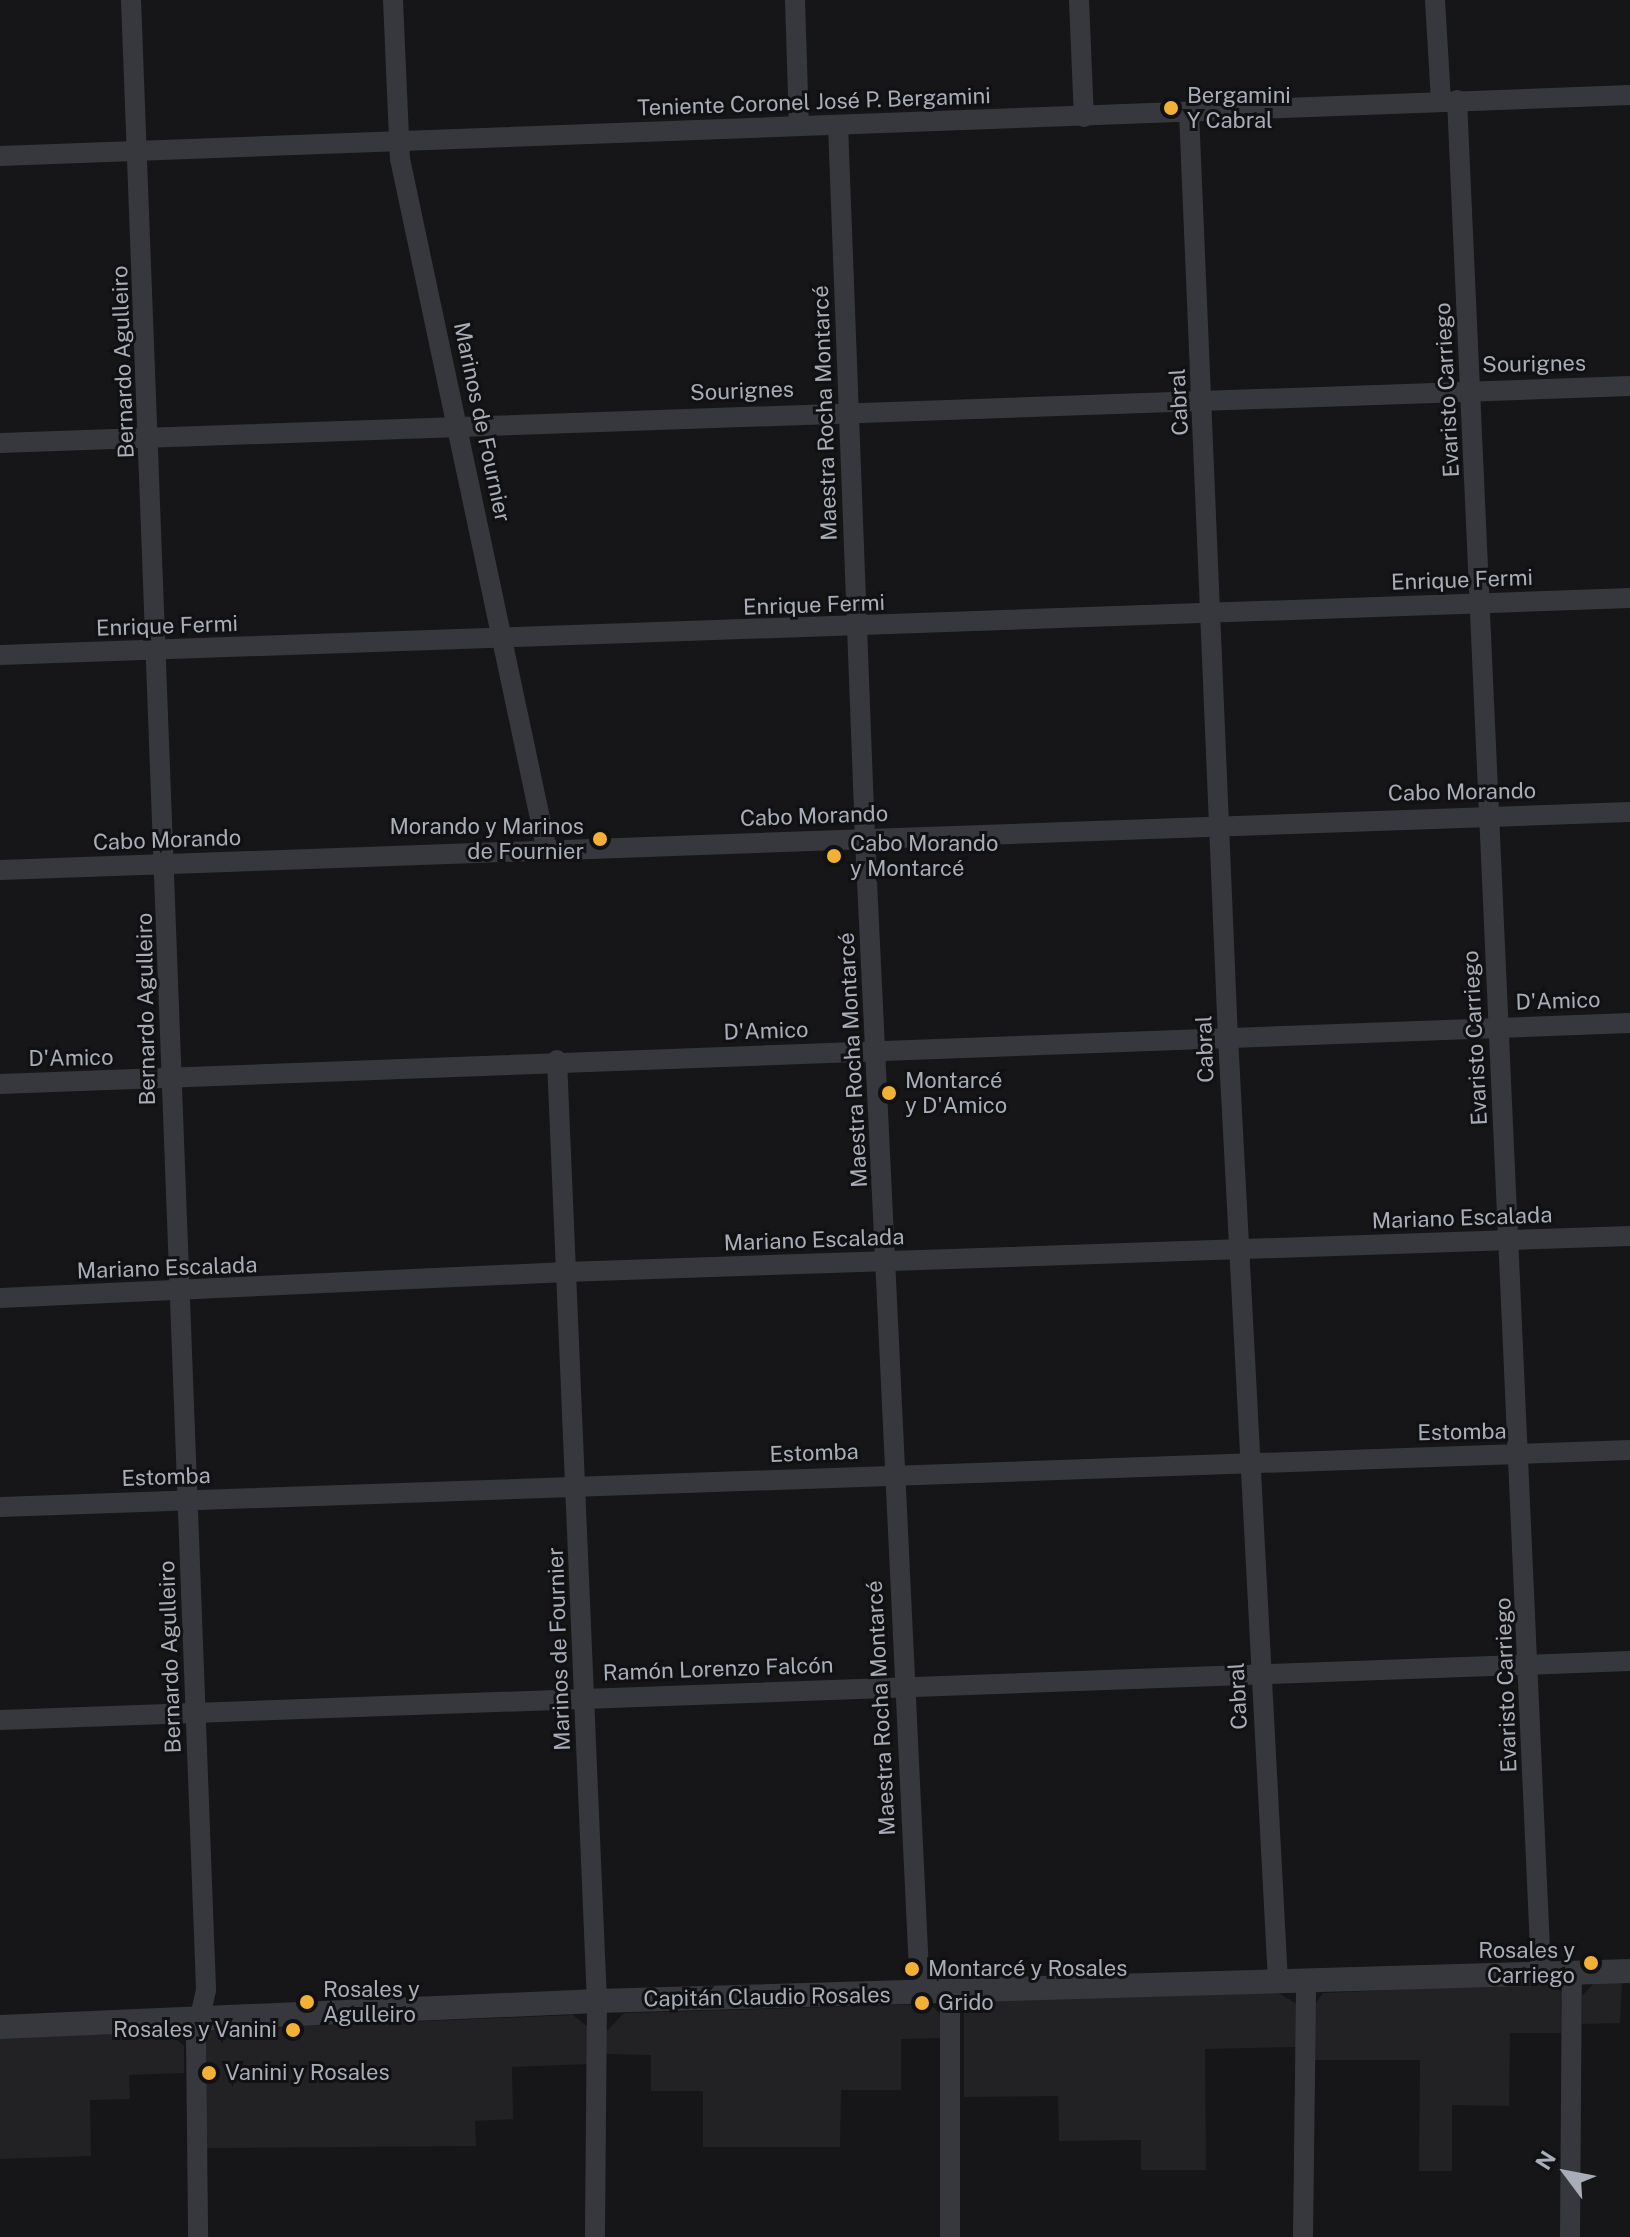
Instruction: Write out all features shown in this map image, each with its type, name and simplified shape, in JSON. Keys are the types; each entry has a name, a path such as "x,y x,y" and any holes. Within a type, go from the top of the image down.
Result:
{"street":[{"name":"Bernardo Agulleiro","path":"131,0 167,864 170,1080 206,1990 200,2016 198,2237"},
{"name":"Marinos de Fournier","path":"393,0 398,141 547,851"},
{"path":"795,0 799,125"},
{"path":"1079,0 1084,117"},
{"name":"Evaristo Carriego","path":"1435,0 1449,100 1483,602 1489,816 1530,1664 1541,1973"},
{"name":"Teniente Coronel José P. Bergamini","path":"0,156 1630,95"},
{"name":"Cabral","path":"1189,112 1223,822 1228,1037 1278,1983"},
{"name":"Maestra Rocha Montarcé","path":"838,125 865,839 903,1688 920,1994"},
{"name":"Sourignes","path":"0,443 848,411 1204,401 1470,388 1630,386"},
{"name":"Enrique Fermi","path":"0,655 858,628 1630,598"},
{"name":"Cabo Morando","path":"0,870 865,839 1223,822 1630,812"},
{"name":"D'Amico","path":"0,1084 170,1080 557,1060 875,1052 1630,1023"},
{"name":"Marinos de Fournier","path":"557,1060 597,2001 595,2237"},
{"name":"Mariano Escalada","path":"0,1298 180,1293 566,1272 1630,1236"},
{"name":"Estomba","path":"0,1507 1630,1450"},
{"name":"Ramón Lorenzo Falcón","path":"0,1720 584,1696 903,1688 1630,1661"},
{"name":"Capitán Claudio Rosales","path":"0,2027 597,2001 950,1994 1630,1971"},
{"path":"1570,2237 1572,1973"},
{"path":"1303,2237 1306,1983"},
{"path":"950,1994 950,2237"}],"shaded area":[{"path":"1595,1982 1622,1982 1620,2023 1582,2024 1582,1996"},
{"path":"1549,1983 1562,1992 1561,2033 1510,2033 1509,2106 1452,2105 1452,2171 1419,2171 1420,2060 1313,2060 1314,2006 1323,1993"},
{"path":"1278,1993 1297,2004 1297,2047 1205,2049 1206,2170 1141,2170 1141,2140 1059,2141 1058,2096 964,2097 964,2013 976,2001"},
{"path":"930,2004 941,2015 941,2038 901,2039 901,2090 841,2090 840,2147 703,2147 703,2091 651,2091 651,2055 605,2054 605,2033 624,2013"},
{"path":"573,2015 589,2028 590,2064 512,2067 513,2119 475,2121 476,2146 206,2148 205,2036 211,2030"},
{"path":"168,2032 184,2046 184,2073 129,2075 130,2099 90,2100 91,2156 0,2159 0,2038"}],"place":[{"name":"Bergamini Y Cabral","path":"1171,108"},
{"name":"Morando y Marinos de Fournier","path":"600,839"},
{"name":"Cabo Morando y Montarcé","path":"834,856"},
{"name":"Montarcé y D'Amico","path":"889,1093"},
{"name":"Rosales y Carriego","path":"1591,1963"},
{"name":"Montarcé y Rosales","path":"912,1969"},
{"name":"Rosales y Agulleiro","path":"307,2002"},
{"name":"Grido","path":"922,2003"},
{"name":"Rosales y Vanini","path":"293,2030"},
{"name":"Vanini y Rosales","path":"209,2073"}]}
